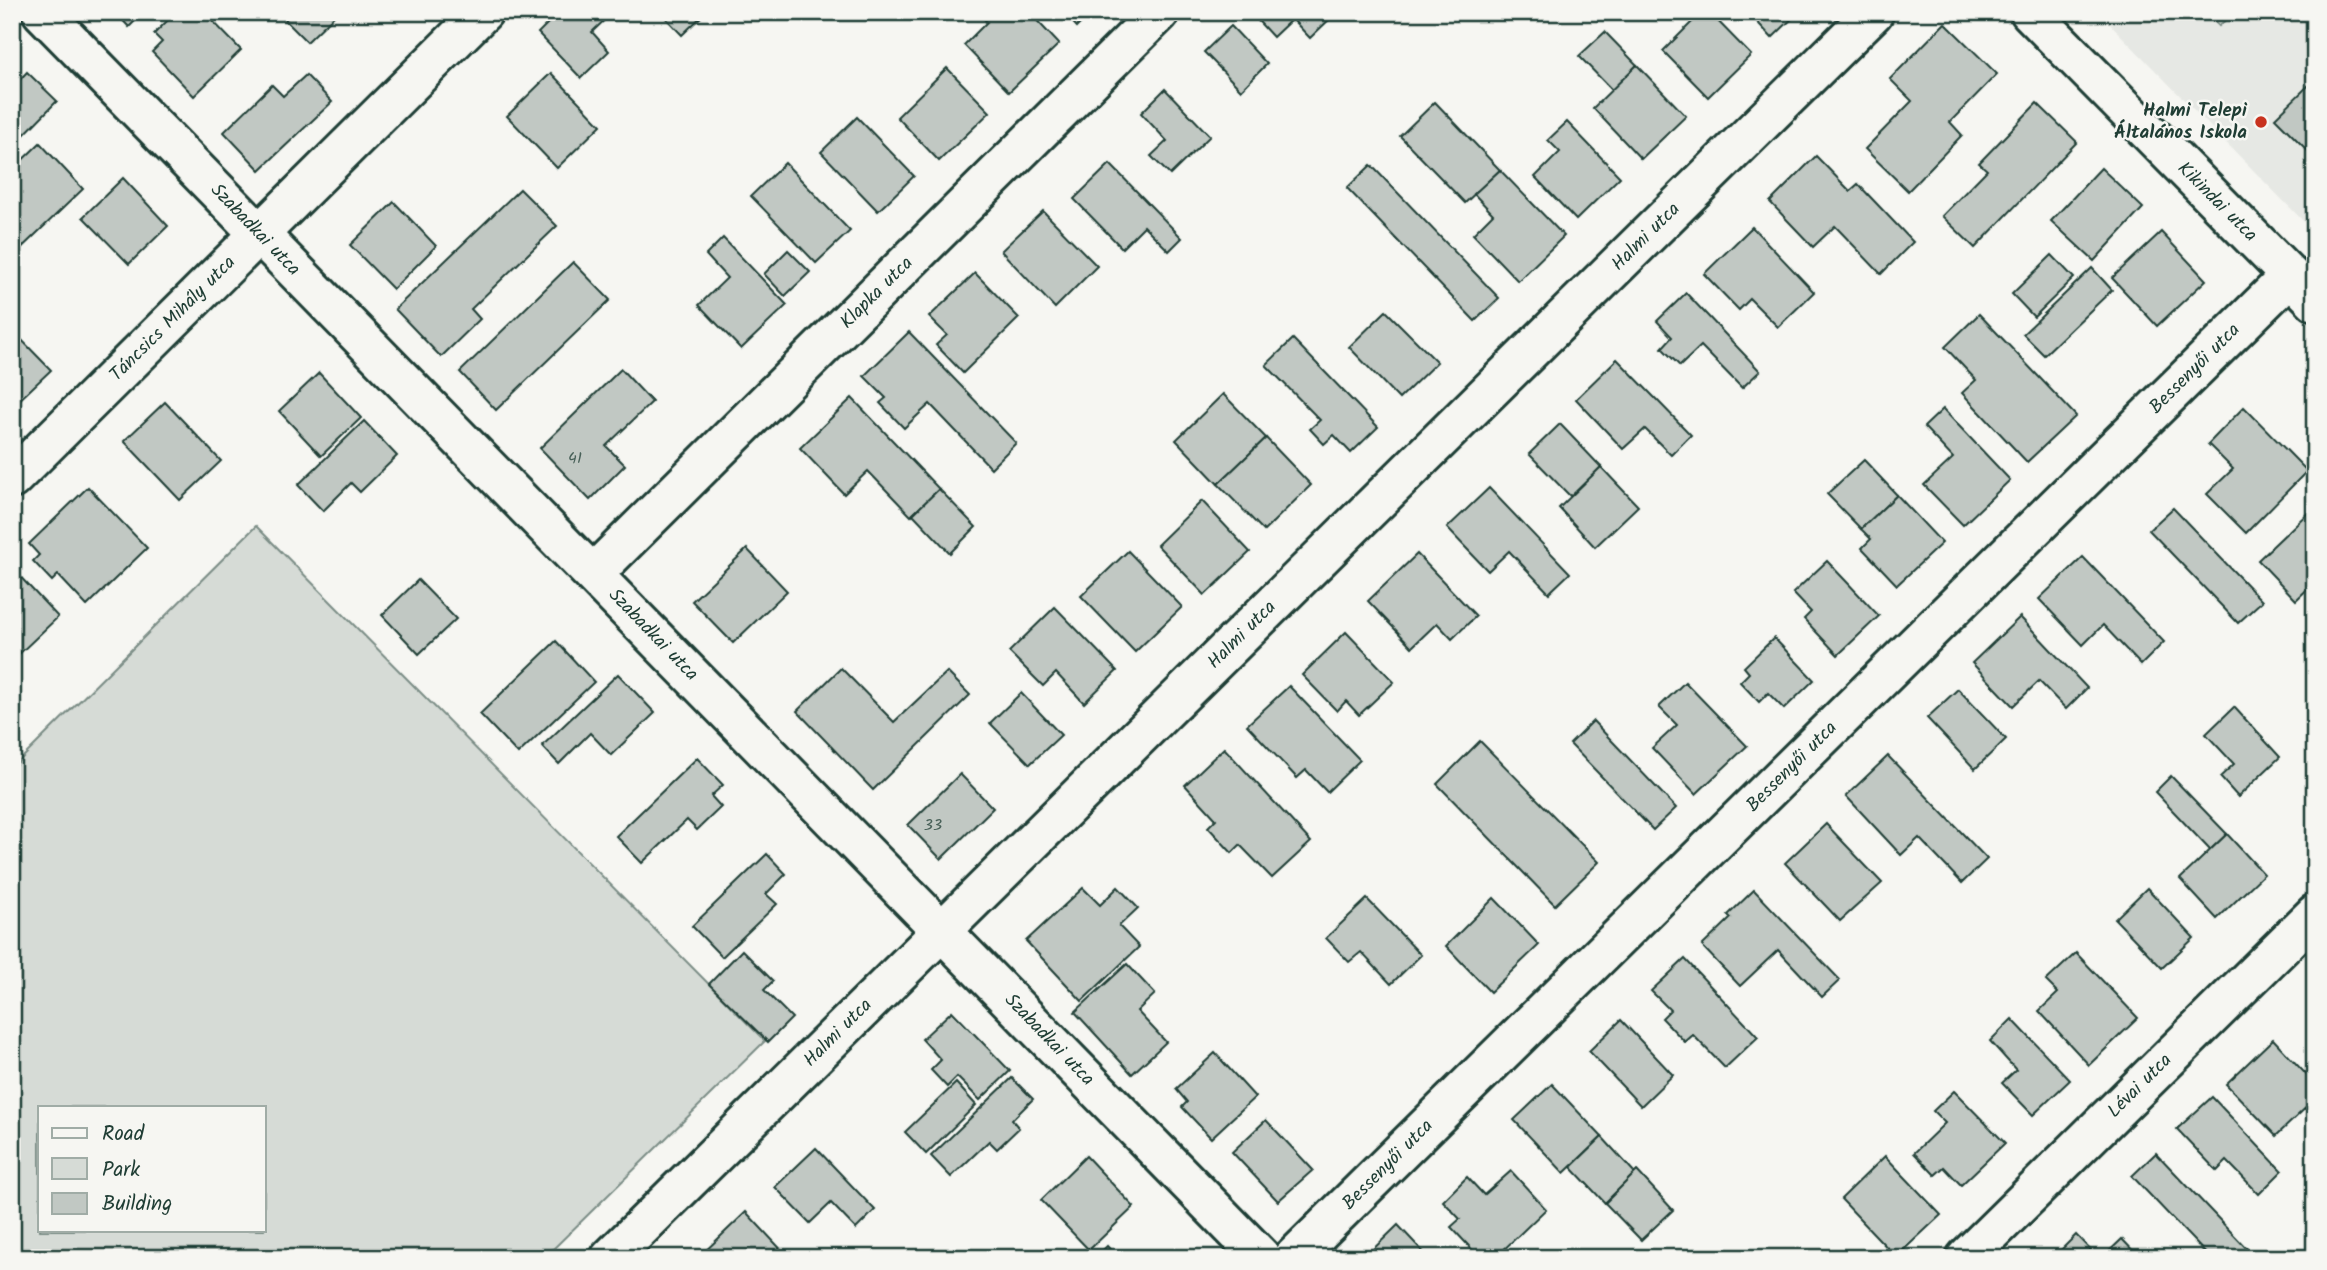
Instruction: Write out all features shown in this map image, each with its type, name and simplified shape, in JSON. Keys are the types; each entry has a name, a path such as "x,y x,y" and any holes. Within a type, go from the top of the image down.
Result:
{"street":[{"name":"Szabadkai utca","path":"42,12 1262,1258"},
{"name":"Táncsics Mihály utca","path":"12,479 483,12"},
{"name":"Klapka utca","path":"593,574 1160,12"},
{"name":"Halmi utca","path":"610,1258 1874,12"},
{"name":"Kikindai utca","path":"2030,12 2302,288"},
{"name":"Bessenyői utca","path":"1293,1258 2302,288"},
{"name":"Lévai utca","path":"1966,1258 2315,914"}],"shaded area":[{"name":"Halmi Telepi Általános Iskola","path":"2098,12 2315,12 2315,233"}],"green space":[{"path":"2205,12 2234,12 2219,26"},
{"path":"256,526 765,1041 544,1258 12,1258 12,768"}],"building":[{"path":"115,12 144,12 129,27"},
{"path":"176,12 204,12 241,50 194,96 152,52 162,42 154,34"},
{"path":"293,12 336,14 307,42 285,20"},
{"path":"559,12 613,12 592,32 609,51 581,78 538,33"},
{"path":"660,12 706,12 682,35"},
{"path":"977,12 1029,12 1059,44 1009,92 964,45 987,22"},
{"path":"1063,12 1092,12 1077,27"},
{"path":"1250,12 1335,14 1310,38 1292,19 1273,37"},
{"path":"1702,12 1709,12 1751,55 1708,97 1663,51"},
{"path":"1748,12 1799,12 1772,38"},
{"path":"1945,23 1997,74 1950,122 1962,135 1908,191 1865,149 1912,101 1890,79"},
{"path":"1231,26 1267,64 1241,90 1204,52"},
{"path":"1605,32 1637,65 1612,90 1579,56"},
{"path":"1637,65 1686,116 1641,159 1593,108"},
{"path":"947,68 990,112 939,161 897,117"},
{"path":"27,72 57,101 12,147 12,88"},
{"path":"551,73 601,125 557,168 507,116"},
{"path":"306,75 332,102 260,170 224,132 272,85 283,96"},
{"path":"2315,79 2315,158 2275,118"},
{"path":"1165,89 1210,136 1170,175 1151,156 1167,141 1141,113"},
{"path":"1435,102 1500,170 1465,203 1400,136"},
{"path":"2037,103 2077,142 1975,248 1942,216 1987,170 1979,163"},
{"path":"857,117 914,176 878,211 821,152"},
{"path":"1567,122 1620,177 1576,220 1535,177 1560,152 1548,140"},
{"path":"40,143 83,189 14,255 12,170"},
{"path":"1816,156 1850,191 1858,184 1913,242 1881,274 1835,226 1813,247 1770,202"},
{"path":"785,163 850,231 816,263 751,196"},
{"path":"1110,164 1182,238 1169,251 1144,226 1122,248 1074,199"},
{"path":"1371,165 1499,298 1475,321 1347,188"},
{"path":"2101,168 2143,208 2094,261 2051,221"},
{"path":"1500,170 1564,236 1518,281 1473,234 1493,214 1474,194"},
{"path":"123,178 168,226 129,264 83,217"},
{"path":"520,189 557,226 471,309 480,319 441,357 395,309"},
{"path":"394,202 436,246 393,289 350,245"},
{"path":"1043,211 1097,266 1055,308 1001,251"},
{"path":"1752,227 1814,292 1778,327 1750,299 1739,310 1704,274"},
{"path":"2161,232 2206,280 2157,326 2112,278"},
{"path":"723,238 787,305 741,349 699,305 727,278 706,255"},
{"path":"788,250 810,272 785,296 764,274"},
{"path":"2052,255 2074,278 2034,317 2012,294"},
{"path":"573,262 610,300 496,410 460,372"},
{"path":"2092,268 2112,290 2044,355 2023,334"},
{"path":"975,273 1019,318 963,373 936,345 947,335 929,317"},
{"path":"1686,293 1760,371 1742,388 1701,346 1680,366 1662,348 1672,337 1657,321"},
{"path":"1386,311 1437,362 1399,399 1349,347"},
{"path":"1979,314 2076,416 2027,462 1962,393 1976,380 1945,347"},
{"path":"12,330 51,370 12,407"},
{"path":"909,332 1016,443 991,468 930,404 904,428 880,403 886,398 864,376"},
{"path":"1293,339 1378,427 1351,453 1334,435 1324,444 1310,429 1320,420 1266,365"},
{"path":"1617,359 1691,435 1671,455 1645,429 1623,449 1576,399"},
{"path":"621,369 652,402 606,446 625,465 590,500 540,448"},
{"path":"319,373 361,418 321,456 279,411"},
{"path":"1223,394 1266,438 1218,484 1176,440"},
{"path":"852,398 939,489 911,516 868,471 844,494 800,448"},
{"path":"165,402 221,461 180,500 124,441"},
{"path":"2244,407 2307,471 2246,533 2207,494 2233,469 2208,444"},
{"path":"1943,409 2010,480 1963,525 1924,485 1953,458 1924,427"},
{"path":"364,421 397,456 360,492 351,483 323,511 298,485"},
{"path":"1560,424 1601,467 1571,497 1529,454"},
{"path":"1266,438 1311,485 1264,531 1218,484"},
{"path":"1864,460 1897,495 1861,529 1827,494"},
{"path":"1601,467 1638,506 1595,547 1559,508"},
{"path":"88,487 147,548 87,606 58,575 52,581 33,561 39,555 29,544"},
{"path":"1489,488 1570,573 1549,593 1509,551 1488,571 1447,528"},
{"path":"939,489 976,527 950,553 913,514"},
{"path":"1897,495 1942,543 1897,585 1862,548 1871,539 1861,529"},
{"path":"1202,501 1250,552 1205,595 1157,545"},
{"path":"2315,506 2315,582 2296,600 2258,560"},
{"path":"2173,508 2262,601 2238,623 2149,530"},
{"path":"747,549 787,591 733,643 692,601"},
{"path":"1128,551 1182,607 1135,652 1081,596"},
{"path":"1417,554 1476,616 1452,639 1437,623 1412,647 1368,601"},
{"path":"2083,557 2164,642 2141,665 2103,625 2083,645 2039,599"},
{"path":"1827,561 1879,616 1838,655 1804,619 1811,612 1793,593"},
{"path":"13,569 58,617 16,657 12,654"},
{"path":"418,580 456,619 419,654 382,615"},
{"path":"1055,607 1117,671 1084,703 1056,673 1043,686 1009,652"},
{"path":"2020,617 2087,688 2066,709 2039,681 2013,706 1972,663"},
{"path":"1346,632 1394,682 1359,715 1346,701 1337,711 1302,675"},
{"path":"1774,638 1814,680 1784,709 1768,693 1759,702 1740,682 1749,673 1744,667"},
{"path":"556,641 594,682 518,754 480,714"},
{"path":"841,668 894,722 947,672 970,695 873,790 797,711"},
{"path":"618,674 655,713 611,755 590,733 559,764 542,746"},
{"path":"1685,682 1747,746 1696,794 1652,748 1677,725 1659,707"},
{"path":"1289,686 1360,760 1327,792 1306,770 1297,778 1247,725"},
{"path":"1958,689 2006,739 1975,769 1927,718"},
{"path":"1021,693 1061,735 1030,764 990,723"},
{"path":"2234,707 2280,757 2238,797 2220,777 2234,764 2206,734"},
{"path":"1593,721 1676,808 1653,830 1570,744"},
{"path":"1480,741 1599,862 1555,905 1437,784"},
{"path":"1224,748 1311,842 1272,878 1240,845 1232,853 1208,827 1216,819 1185,785"},
{"path":"1888,756 1987,859 1962,883 1919,838 1901,855 1846,796"},
{"path":"697,758 723,785 711,796 721,807 697,830 687,820 642,863 616,836"},
{"path":"960,774 993,808 941,859 908,825"},
{"path":"2171,776 2227,834 2210,850 2155,792"},
{"path":"1826,824 1882,883 1840,921 1785,863"},
{"path":"2227,834 2264,874 2217,919 2180,879"},
{"path":"767,854 786,874 766,894 777,904 722,957 692,926"},
{"path":"1118,887 1138,908 1119,926 1139,947 1082,1001 1026,941 1083,888 1100,905"},
{"path":"2147,888 2194,938 2162,968 2115,919"},
{"path":"1754,890 1840,980 1822,997 1778,950 1740,986 1702,946 1731,918 1728,915"},
{"path":"1494,898 1539,945 1490,992 1446,946"},
{"path":"1367,899 1421,955 1391,984 1361,952 1349,962 1326,938"},
{"path":"742,950 773,981 764,990 792,1018 768,1042 709,984"},
{"path":"2076,953 2138,1018 2089,1065 2039,1011 2058,993 2046,981"},
{"path":"1685,959 1758,1037 1725,1068 1693,1035 1685,1042 1662,1018 1670,1010 1651,991"},
{"path":"1127,964 1155,994 1137,1011 1166,1042 1132,1074 1075,1012"},
{"path":"952,1011 1010,1071 980,1100 957,1077 947,1087 931,1070 941,1060 922,1039"},
{"path":"2012,1019 2070,1080 2033,1115 2002,1083 2016,1070 1990,1041"},
{"path":"1621,1020 1673,1075 1641,1106 1589,1051"},
{"path":"2273,1039 2315,1084 2315,1099 2276,1136 2226,1084"},
{"path":"1215,1053 1255,1097 1211,1138 1182,1107 1187,1102 1176,1089"},
{"path":"1012,1078 1033,1099 1012,1120 1019,1128 997,1149 989,1141 951,1177 931,1156"},
{"path":"956,1083 976,1105 926,1154 905,1132"},
{"path":"1552,1084 1602,1137 1564,1173 1514,1120"},
{"path":"1954,1091 2005,1143 1961,1185 1944,1167 1935,1175 1914,1153 1945,1123 1933,1111"},
{"path":"2212,1097 2282,1171 2259,1194 2227,1161 2217,1171 2177,1129"},
{"path":"1266,1120 1313,1170 1278,1201 1232,1152"},
{"path":"1602,1137 1635,1173 1605,1203 1571,1167"},
{"path":"816,1148 875,1210 856,1229 831,1203 810,1223 775,1187"},
{"path":"2156,1153 2251,1253 2246,1258 2210,1258 2132,1176"},
{"path":"1086,1156 1134,1207 1089,1250 1041,1200"},
{"path":"1885,1156 1941,1215 1896,1257 1841,1199"},
{"path":"1511,1171 1546,1209 1495,1258 1480,1258 1451,1227 1460,1219 1443,1201 1467,1177 1484,1195"},
{"path":"1637,1171 1673,1210 1641,1240 1605,1203"},
{"path":"746,1212 789,1258 698,1258"},
{"path":"1398,1225 1429,1258 1364,1258"},
{"path":"2076,1235 2098,1258 2053,1258"},
{"path":"2122,1239 2140,1258 2102,1258"},
{"path":"1107,1246 1118,1258 1095,1258"}],"place":[{"name":"Halmi Telepi Általános Iskola","path":"2261,122"}]}
